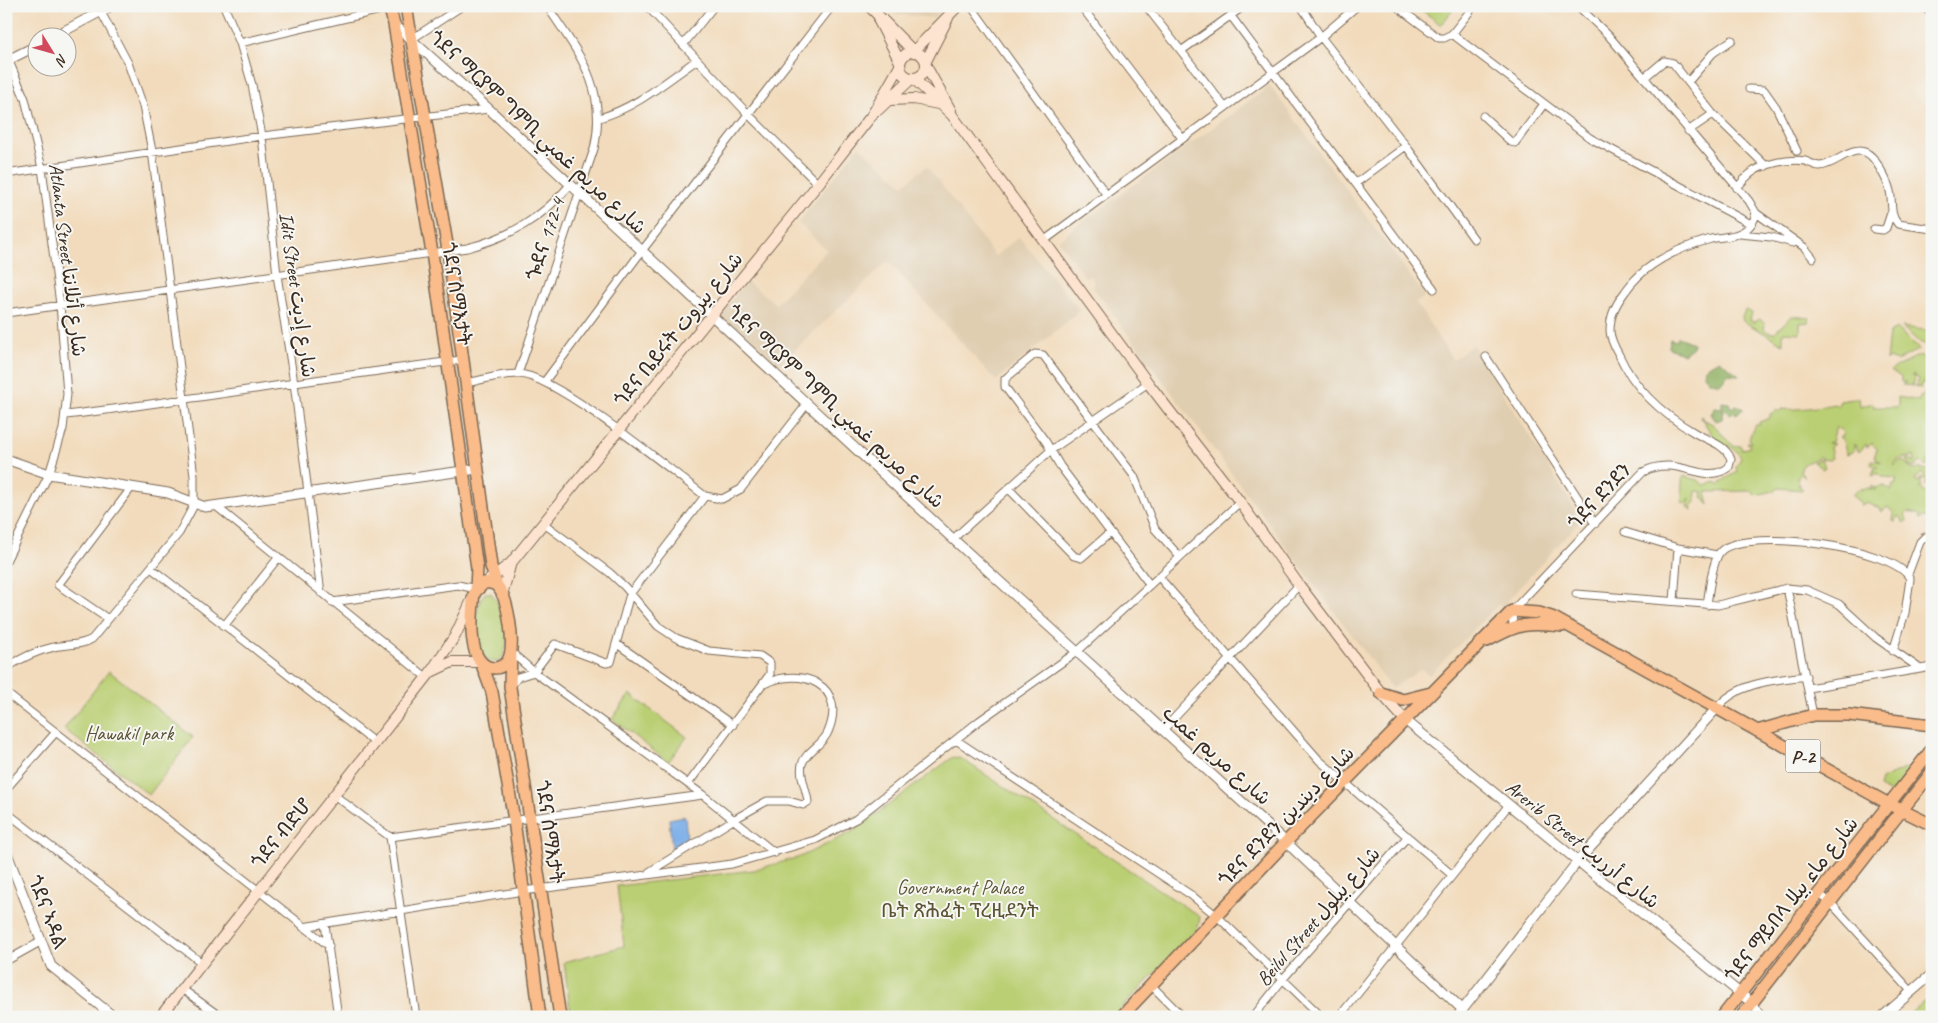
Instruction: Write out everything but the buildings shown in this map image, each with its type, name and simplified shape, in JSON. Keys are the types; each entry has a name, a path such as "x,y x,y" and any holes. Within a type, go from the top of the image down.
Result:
{"main road":[{"name":"ጎደና ሰማእታት","path":"406,6 448,250 477,469 498,586 509,618 511,652 510,687 539,889 560,1017"},
{"path":"868,6 876,16 914,51 924,56 926,64 952,115 1148,383 1240,502 1299,585 1381,693 1405,720"},
{"path":"872,115 913,78 921,76 949,18 958,6"},
{"name":"ጎደና ሰማእታት","path":"389,7 394,24 432,254 477,568 478,590 471,629 473,644 482,662 492,692 514,820 540,1017"},
{"path":"876,16 900,64 902,73 913,78 952,115"},
{"path":"872,115 904,54 914,51 940,24 949,18"},
{"path":"890,100 914,99 941,105"},
{"name":"ጎደና ቤይሩት شارع بيروت","path":"511,563 872,115"},
{"path":"498,586 511,563"},
{"path":"478,590 498,586 506,576 511,563"},
{"name":"ጎደና ብድሆ","path":"160,1017 428,675 455,636 478,590"},
{"path":"1512,611 1525,611 1546,615 1716,709"},
{"name":"ጎደና ደንደን شارع ديندين","path":"1121,1017 1343,782 1512,611"},
{"path":"1524,625 1566,627"},
{"name":"ጎደና ደንደን شارع ديندين","path":"1481,644 1524,625"},
{"path":"428,675 452,662 482,662 488,667 499,667 506,662 511,652"},
{"path":"1381,693 1403,700 1432,693"},
{"name":"P-2","path":"1716,709 1889,804 1932,825"},
{"path":"1757,731 1813,715 1849,715 1932,725"},
{"name":"ጎደና ማይበላ شارع ماء بيلا","path":"1722,1017 1932,749"},
{"name":"ጎደና ማይበላ شارع ماء بيلا","path":"1742,1017 1932,772"}],"street":[{"path":"70,28 111,6"},
{"name":"Idit Street شارع إديت","path":"224,6 240,43 252,85 262,136 277,275 294,383 321,593"},
{"path":"412,39 462,6"},
{"name":"ጐደና 172-4","path":"518,374 594,149 598,118 598,102 581,57 547,6"},
{"path":"647,6 748,114 818,184"},
{"path":"683,45 714,6"},
{"path":"545,381 641,252 832,6"},
{"path":"972,6 1106,194"},
{"path":"1082,6 1182,138"},
{"path":"1146,6 1224,106"},
{"path":"1181,51 1244,6"},
{"path":"1301,6 1321,37 1406,146 1474,238"},
{"path":"1045,240 1224,106 1321,37 1357,6"},
{"path":"1396,6 1439,38 1452,34 1474,6"},
{"path":"1578,6 1608,35 1756,213 1804,247 1813,258"},
{"path":"240,43 389,7"},
{"path":"6,668 36,652 70,644 84,644 92,639 179,533 194,505 194,476 152,151 143,106 128,63 101,12"},
{"path":"1231,16 1434,289"},
{"name":"ጎደና ማርያም ግምቢ شارع مريم غمبي","path":"394,24 489,109 641,252 712,315 953,539 1078,650"},
{"path":"1452,34 1590,138 1752,224 1756,213"},
{"path":"1688,82 1713,53 1732,40"},
{"path":"7,58 28,49"},
{"name":"Atlanta Street شارع أتلانتا","path":"6,560 49,474 66,415 68,394 60,304 42,168 25,99 7,58"},
{"path":"598,118 619,112 633,105 697,60"},
{"path":"1644,78 1664,61 1673,63 1713,114 1766,166"},
{"path":"1749,89 1764,90 1776,107 1797,151 1806,161"},
{"path":"1483,116 1511,142 1516,143 1544,104"},
{"path":"6,174 262,136 339,128 409,117 489,109"},
{"path":"1688,131 1713,114"},
{"path":"1356,183 1406,146"},
{"path":"1787,162 1797,151"},
{"path":"1737,188 1750,173 1766,166 1806,161 1821,166 1838,160 1852,152 1865,153 1872,157 1890,190 1893,219 1898,224 1932,229"},
{"path":"6,313 60,304 432,254 490,242 511,234 554,204 570,185"},
{"path":"1874,229 1883,230 1886,228 1891,210"},
{"name":"ጎደና ደንደን","path":"1512,611 1643,472 1653,467 1671,465 1713,475 1725,471 1731,463 1729,453 1723,448 1668,416 1638,389 1623,364 1610,332 1616,304 1631,283 1651,265 1668,254 1690,246 1740,234 1752,224"},
{"path":"1740,234 1771,237 1804,247"},
{"path":"1150,585 1060,466 1051,450 1003,383 1005,379 1035,354 1044,355 1134,476 1155,529 1180,558"},
{"path":"1486,357 1595,524"},
{"path":"66,415 183,401 294,383 462,360"},
{"path":"465,383 518,374 545,381 618,431 705,496 722,499 741,489 807,404"},
{"path":"953,539 1051,450 1148,383"},
{"path":"6,459 49,474 168,493 194,505 217,507 309,492 477,469"},
{"path":"108,619 58,585 132,487"},
{"path":"1009,489 1074,556 1081,558 1110,532"},
{"path":"510,687 518,677 534,672 555,644 606,663 611,662 630,594 705,496"},
{"path":"303,928 400,910 524,891 647,873 732,864 815,840 856,819 998,706 1078,650 1240,502"},
{"path":"217,507 332,602 428,675"},
{"path":"543,523 610,574 658,626 676,638 709,651 760,656 766,659 771,669 763,684 688,784"},
{"path":"1625,532 1678,548 1717,555"},
{"path":"1893,651 1910,590 1908,574 1920,542 1926,537 1932,537"},
{"path":"1707,605 1717,555 1727,547 1751,543 1776,540 1816,543 1862,552 1896,565 1908,574"},
{"path":"1674,601 1678,548"},
{"path":"224,626 278,558"},
{"path":"151,568 374,742"},
{"path":"1159,577 1319,760 1452,876"},
{"path":"1163,730 1299,585"},
{"path":"332,602 458,586 478,590"},
{"path":"1576,594 1707,605 1731,603 1787,588 1807,590 1839,604 1893,651 1919,668"},
{"path":"1787,588 1813,715"},
{"path":"1524,625 1525,598"},
{"path":"1512,611 1524,625"},
{"path":"617,644 732,725"},
{"name":"شارع مريم غمب","path":"1078,650 1286,842 1395,947 1460,1013"},
{"path":"511,652 534,672 703,795 775,853"},
{"path":"1808,688 1932,667"},
{"path":"647,873 733,820 767,802 781,800 806,804 808,799 802,765 806,757 822,743 828,732 832,717 832,704 827,692 817,682 804,676 790,676 763,684"},
{"path":"1460,1013 1578,861 1723,700 1754,684 1806,676"},
{"path":"6,693 303,928 329,946"},
{"name":"Arerib Street شارع أرريب","path":"1405,720 1508,806 1752,1003"},
{"path":"6,789 56,732"},
{"path":"956,740 1191,895 1217,916 1322,1017"},
{"path":"334,795 390,837 703,795"},
{"path":"1340,1017 1508,806"},
{"path":"6,812 202,963"},
{"name":"Beilul Street شارع بيلول","path":"1253,1017 1283,979 1408,836"},
{"path":"390,837 416,1017"},
{"name":"ጎደና ኣዳል","path":"6,851 48,961 55,970 114,1017"},
{"path":"1819,894 1830,902 1911,991"},
{"path":"326,924 338,1017"},
{"path":"6,961 40,942"},
{"path":"1882,1017 1932,974"},
{"path":"1151,985 1183,1017"},
{"path":"182,990 221,1017"},
{"path":"1752,1003 1762,1017"}],"shaded area":[{"path":"889,6 953,6 934,18 895,14"},
{"path":"1270,86 1425,296 1416,303 1453,360 1473,345 1576,511 1573,516 1580,521 1502,607 1498,605 1429,675 1421,669 1392,689 1093,287 1095,283 1090,276 1085,277 1058,240"},
{"path":"859,146 903,185 927,166 995,256 1019,237 1080,311 996,381 888,261 774,370 719,317 746,281 776,304 827,250 798,223"}],"green space":[{"path":"1417,6 1456,6 1441,25"},
{"path":"1745,310 1752,313 1750,320 1754,322 1760,319 1765,324 1764,329 1774,333 1792,316 1810,318 1808,322 1800,323 1800,333 1783,332 1783,344 1743,321 1742,317"},
{"path":"1902,327 1932,331 1932,345 1921,344"},
{"path":"1897,329 1919,349 1897,361 1888,358 1886,361 1889,333"},
{"path":"1678,337 1693,343 1693,347 1684,354 1669,348 1670,339 1677,341"},
{"path":"1920,355 1924,358 1928,356 1929,359 1932,359 1932,393 1927,393 1927,384 1923,383 1920,385 1921,388 1916,387 1919,379 1914,374 1911,376 1915,377 1914,383 1911,384 1915,386 1902,385 1906,382 1901,382 1901,377 1891,371"},
{"path":"1719,360 1739,375 1728,374 1720,384 1709,381 1704,375 1705,368"},
{"path":"1925,394 1932,397 1932,459 1926,462 1931,463 1926,467 1921,462 1915,466 1910,466 1906,460 1910,459 1915,462 1914,456 1897,460 1894,466 1898,462 1903,461 1911,468 1928,470 1932,477 1929,487 1926,485 1927,481 1922,473 1915,480 1918,482 1921,478 1924,479 1920,482 1922,485 1920,488 1932,498 1932,522 1929,517 1920,519 1920,515 1908,512 1905,514 1907,521 1904,524 1901,517 1898,516 1895,522 1893,521 1894,514 1888,507 1881,512 1879,508 1866,503 1860,505 1861,503 1852,496 1856,490 1866,488 1876,490 1869,488 1873,485 1874,488 1885,486 1891,491 1893,485 1896,484 1896,478 1883,477 1876,473 1874,476 1872,475 1875,467 1878,467 1871,464 1872,460 1882,462 1876,459 1877,449 1873,443 1867,447 1866,444 1859,452 1854,444 1854,451 1847,454 1842,439 1839,437 1843,435 1843,432 1836,427 1832,442 1827,443 1834,444 1830,447 1832,458 1829,460 1821,459 1820,456 1802,467 1800,471 1805,476 1798,475 1798,484 1803,490 1777,488 1775,491 1755,495 1752,491 1706,492 1709,505 1702,497 1703,492 1696,491 1695,502 1691,506 1692,511 1687,507 1690,498 1687,503 1681,502 1684,476 1698,480 1704,485 1717,482 1719,486 1722,481 1737,472 1736,467 1741,458 1734,450 1714,438 1705,424 1706,422 1703,420 1715,426 1730,443 1741,446 1741,450 1750,447 1747,442 1751,443 1749,438 1755,425 1760,425 1759,422 1770,418 1770,414 1777,410 1779,412 1782,409 1801,409 1835,404 1837,407 1840,401 1859,398 1860,407 1873,403 1874,407 1898,407 1898,397 1919,401 1920,397"},
{"path":"1722,402 1729,403 1731,408 1737,405 1743,409 1737,415 1723,409 1722,419 1716,421 1711,414 1715,407 1722,408"},
{"path":"1821,459 1825,467 1823,469 1813,462"},
{"path":"485,593 491,593 496,600 504,618 506,629 506,648 496,662 488,660 482,653 476,632 478,609"},
{"name":"Hawakil park","path":"109,671 193,737 149,795 64,729"},
{"path":"630,694 687,737 668,762 612,719"},
{"name":"Government Palace ቤት ጽሕፈት ፕረዚደንት","path":"953,757 962,759 1200,917 1198,928 1113,1017 571,1017 564,962 624,946 617,886 754,870 800,857 852,832"},
{"path":"1904,769 1908,772 1891,793 1879,787 1881,780"},
{"path":"1932,995 1932,1017 1906,1017"}],"water":[{"path":"685,816 687,841 672,849 669,819"}]}
